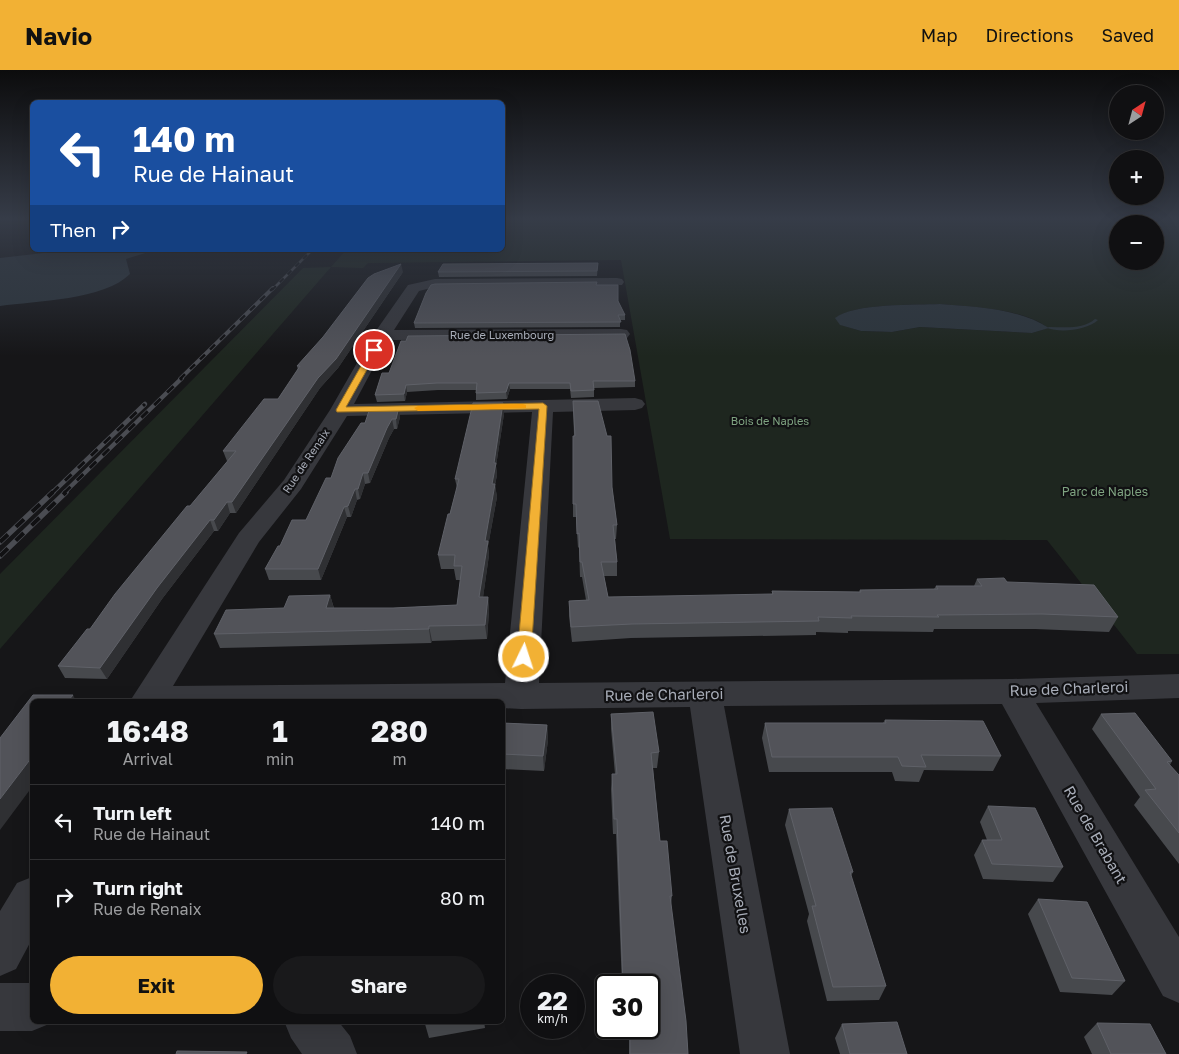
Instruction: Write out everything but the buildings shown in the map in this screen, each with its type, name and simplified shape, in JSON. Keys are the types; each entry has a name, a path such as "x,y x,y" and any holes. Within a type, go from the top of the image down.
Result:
{"street":[{"name":"Rue de Renaix","path":"149,699 248,539 293,484 340,410 382,336 412,290 424,284 617,282"},
{"name":"Rue de Luxembourg","path":"382,336 621,334"},
{"path":"340,410 634,404"},
{"path":"521,696 543,406"},
{"name":"Rue de Charleroi","path":"241,699 1012,691 1179,686"},
{"name":"Rue de Brabant","path":"1012,691 1179,980"},
{"name":"Rue de Bruxelles","path":"705,694 765,1054"},
{"path":"0,953 30,901"},
{"path":"0,1007 30,1007"},
{"path":"310,1024 332,1054"}],"green space":[{"name":"Bois de Naples","path":"333,265 366,265 363,268 331,267"},
{"name":"Bois de Naples","path":"622,265 1109,265 1109,270 1164,270 1164,265 1179,265 1179,654 1137,654 1047,540 670,539","holes":["940,304 997,310 1025,316 1048,328 1032,333 920,327 892,332 861,331 841,325 836,318 844,313 870,307 901,305"]},
{"path":"331,267 0,649 0,574 303,268"}],"shaded area":[{"path":"0,265 128,265 130,274 118,283 104,289 69,298 0,306"},
{"path":"940,304 1010,312 1037,321 1049,328 1032,333 920,327 892,332 861,331 840,325 835,318 844,313 870,307"}],"waterway":[{"path":"1049,328 1086,326 1096,320"}],"railway":[{"path":"272,290 297,265"},
{"path":"180,379 273,288"},
{"path":"64,493 182,378"},
{"path":"52,493 145,404"},
{"path":"0,542 53,492"},
{"path":"0,556 66,492"}],"slow traffic":[{"path":"418,408 523,406"}],"route":[{"path":"374,350 340,410 543,406 524,657"}],"park label":[{"name":"Parc de Naples","path":"1105,492"}]}
